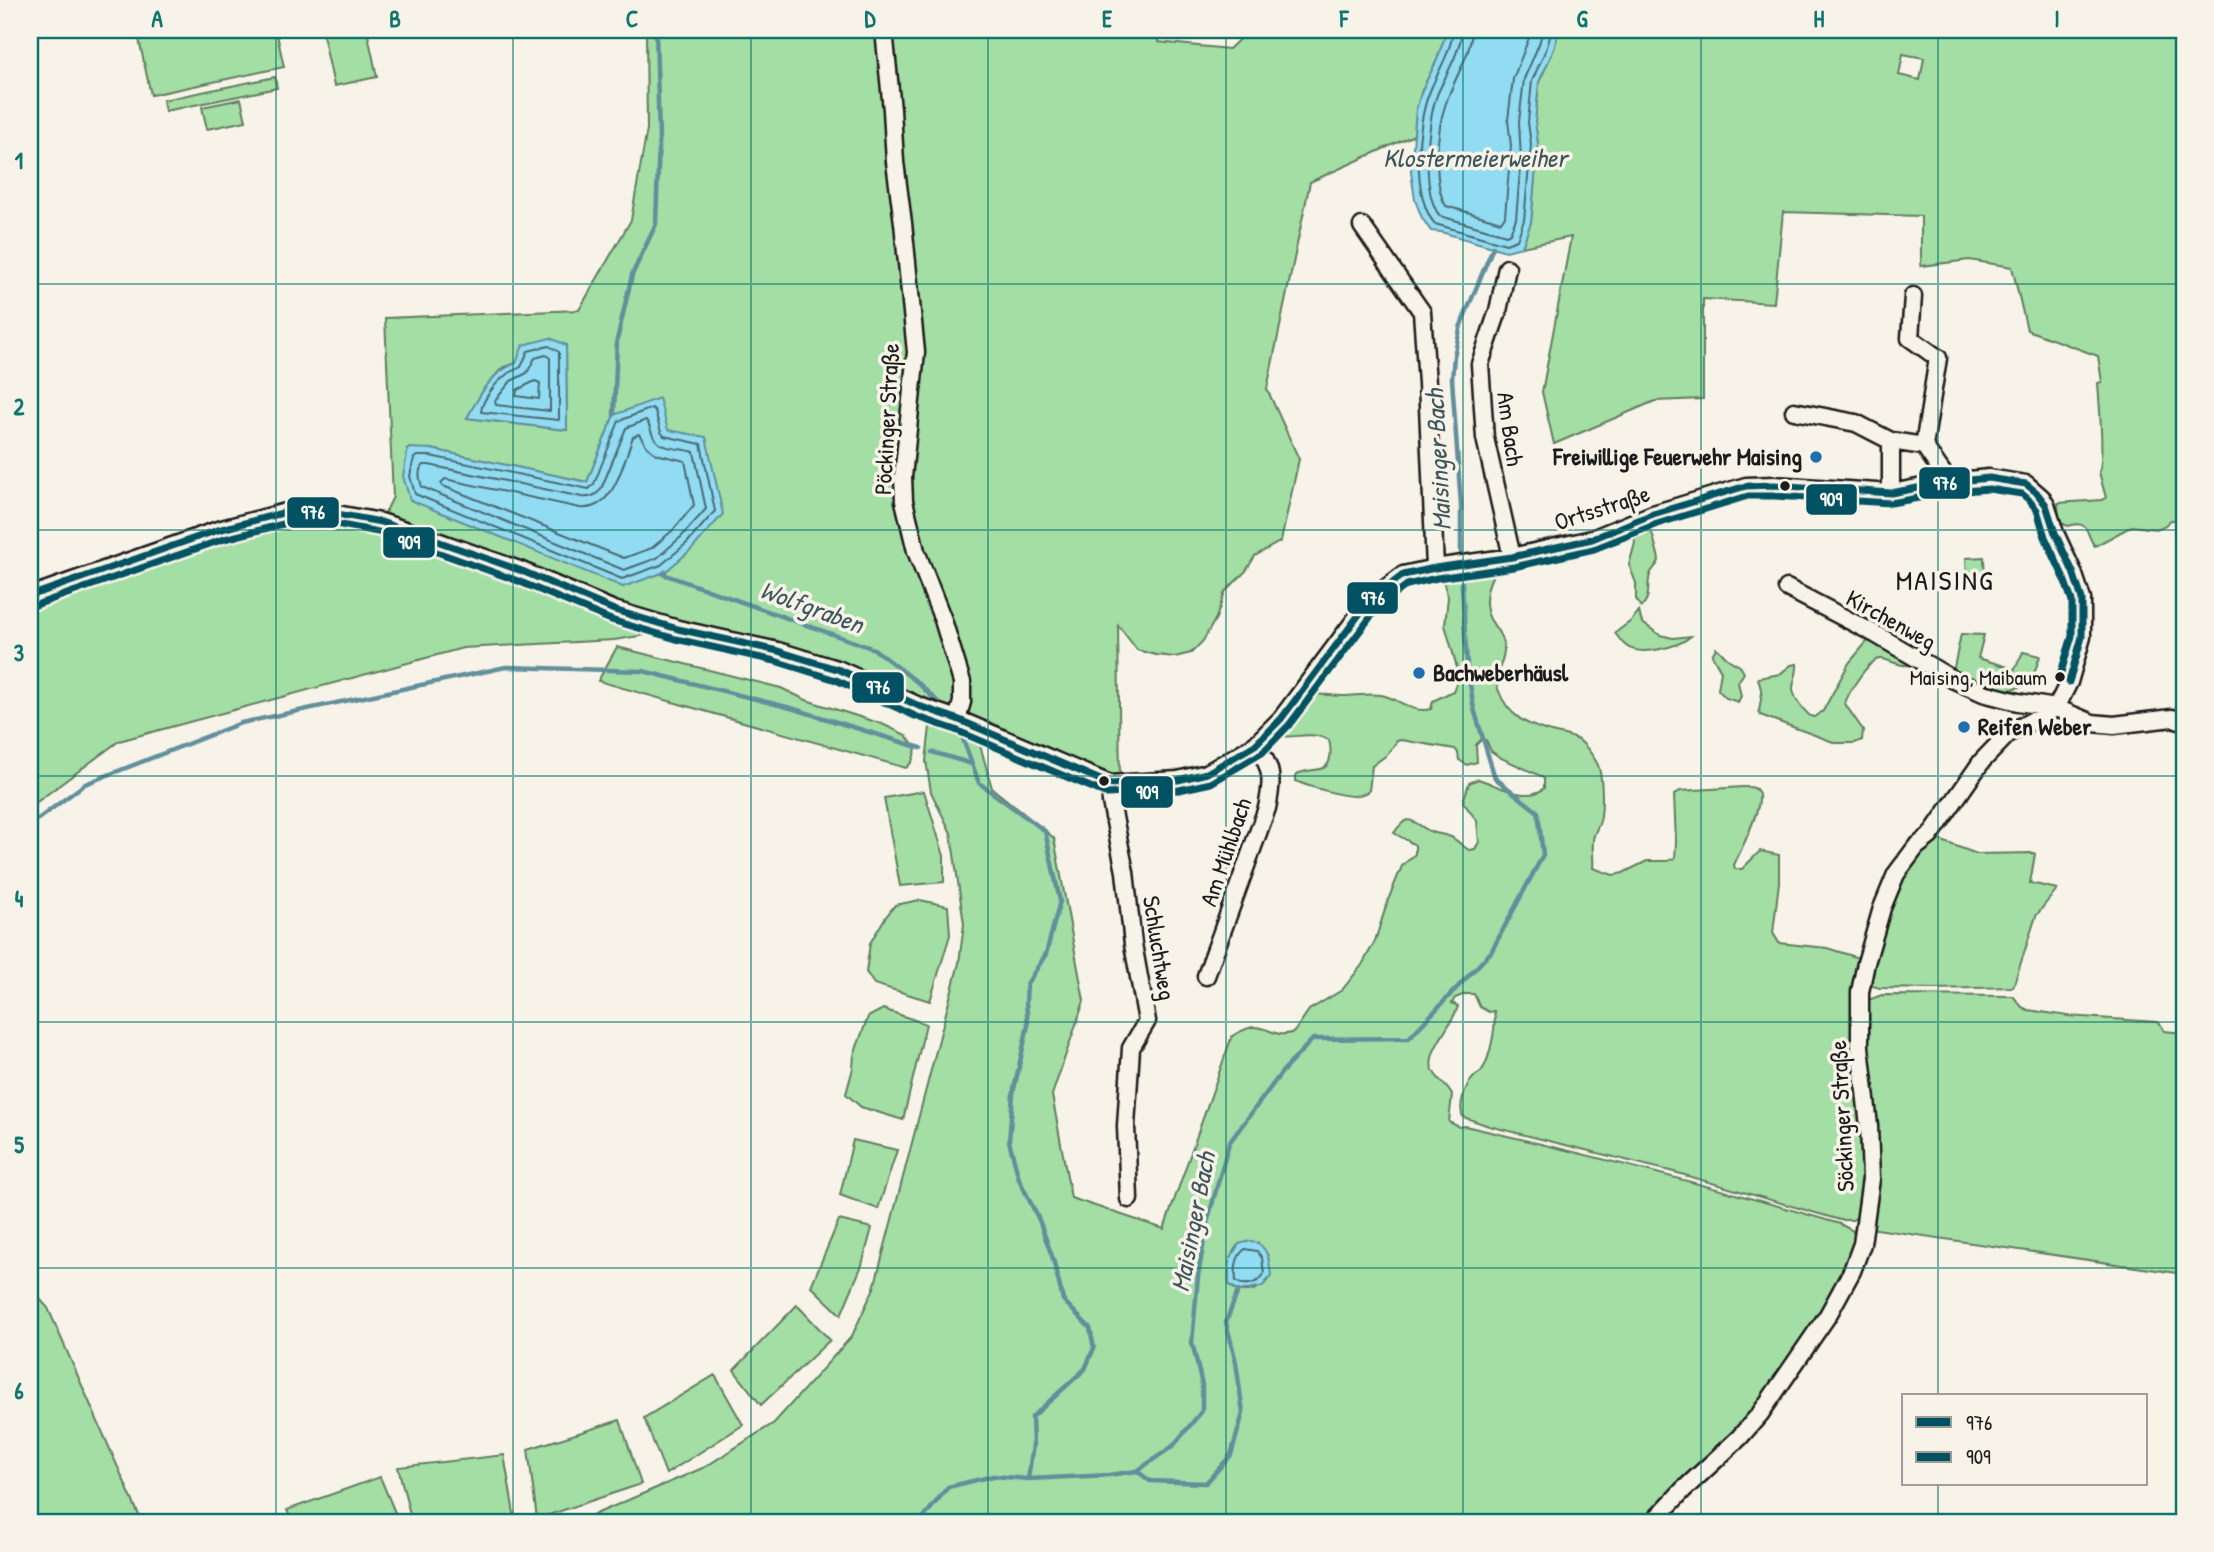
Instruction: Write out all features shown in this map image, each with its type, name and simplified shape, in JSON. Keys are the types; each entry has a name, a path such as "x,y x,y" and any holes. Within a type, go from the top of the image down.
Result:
{"street":[{"name":"Pöckinger Straße","path":"884,30 895,162 916,352 903,477 904,501 916,551 943,620 962,682 962,702 957,719"},
{"path":"1362,226 1422,313 1441,567"},
{"name":"Am Bach","path":"1507,268 1498,311 1480,364 1485,438 1511,557"},
{"path":"1913,296 1910,338 1938,358 1924,446 1949,482"},
{"path":"1794,411 1856,423 1891,441 1924,446"},
{"path":"1891,441 1891,493"},
{"name":"Ortsstraße","path":"1110,784 1178,780 1207,773 1255,745 1281,719 1370,600 1403,575 1511,557 1592,539 1653,514 1746,486 1774,485 1891,493 1989,478 2021,483 2036,492 2046,505 2082,599 2082,637 2069,682 2056,708"},
{"path":"30,596 218,530 290,511 337,514 381,522 437,541 639,618 778,651 840,670 919,706 957,719 1110,784"},
{"name":"Kirchenweg","path":"1787,588 1877,635 1952,679 1983,693 2056,708"},
{"path":"2056,708 2092,723 2114,725 2172,718 2184,721"},
{"name":"Söckinger Straße","path":"1653,1522 1752,1425 1828,1315 1852,1271 1862,1244 1871,1179 1869,1126 1860,1047 1860,992 1882,908 1896,874 1916,847 1930,836 1982,761 2010,733 2056,708"},
{"name":"Am Mühlbach","path":"1206,976 1268,808 1273,782 1267,759 1255,745"},
{"name":"Schluchtweg","path":"1110,784 1147,1021 1131,1048 1126,1126 1129,1199"}],"green space":[{"path":"137,30 276,30 284,67 151,95"},
{"path":"322,30 367,30 377,77 334,86"},
{"path":"646,30 1158,30 1158,42 1229,49 1249,30 1447,30 1437,60 1422,90 1416,110 1414,135 1310,182 1267,389 1299,459 1281,541 1255,556 1246,571 1225,592 1216,618 1203,641 1191,653 1175,657 1137,650 1118,625 1120,783 975,727 992,788 1054,838 1084,1001 1052,1095 1071,1198 1164,1229 1232,1036 1254,1027 1282,1034 1294,1032 1309,1010 1342,990 1362,965 1375,941 1402,866 1415,854 1415,845 1394,833 1399,826 1411,820 1429,831 1451,837 1469,850 1475,849 1479,842 1477,821 1463,802 1469,783 1478,779 1520,794 1537,792 1544,788 1544,779 1541,776 1501,758 1491,751 1486,740 1481,740 1476,745 1477,762 1467,765 1459,760 1455,749 1397,741 1388,754 1372,766 1369,791 1359,795 1333,793 1296,781 1296,775 1301,772 1325,767 1330,756 1329,740 1308,735 1279,736 1277,728 1305,696 1381,695 1424,710 1431,709 1433,701 1453,691 1457,681 1456,664 1445,625 1448,597 1441,574 1498,568 1489,586 1486,606 1504,648 1497,677 1498,689 1507,707 1520,719 1536,727 1577,739 1597,763 1602,808 1593,838 1593,868 1613,875 1647,861 1668,861 1675,858 1674,795 1680,791 1747,787 1757,790 1759,798 1755,817 1734,865 1735,869 1742,869 1760,851 1779,855 1773,933 1779,943 1827,948 1859,958 1855,1005 1865,1175 1859,1216 1852,1220 1840,1220 1674,1172 1489,1126 1463,1117 1463,1096 1468,1085 1485,1065 1495,1024 1494,1011 1489,1012 1480,1007 1474,994 1455,998 1452,1003 1458,1006 1431,1061 1434,1072 1452,1095 1449,1122 1459,1127 1465,1126 1653,1172 1840,1224 1853,1231 1856,1245 1845,1276 1745,1429 1646,1522 577,1522 705,1467 774,1423 852,1336 874,1288 959,963 964,924 951,833 931,792 926,761 932,710 840,669 678,630 614,640 463,648 119,741 30,807 30,596 290,511 381,521 393,497 385,318 579,310 631,220 647,129","holes":["566,345 567,430 467,418 485,387 502,368","614,415 667,430 623,587 408,449 431,449 587,482","1258,1243 1268,1256 1270,1278 1256,1289 1245,1291 1229,1285 1231,1258 1239,1244"]},
{"path":"1559,30 2184,30 2184,618 2180,617 2178,610 2179,520 2171,520 2156,529 2132,526 2095,546 2084,526 2068,526 2059,522 2058,503 2106,498 2099,472 2102,443 2098,383 2102,382 2098,356 2027,330 2012,267 1969,260 1921,266 1921,216 1783,212 1774,303 1703,299 1703,399 1655,401 1554,444 1542,392 1571,237 1522,247 1531,222 1538,144 1535,122 1539,82 1554,49","holes":["1903,54 1924,58 1920,80 1899,75"]},
{"path":"275,77 277,88 165,111 163,100"},
{"path":"241,99 246,121 207,129 202,107"},
{"path":"1643,531 1652,533 1659,560 1651,573 1648,596 1641,607 1636,599 1636,583 1629,565 1635,543 1634,534"},
{"path":"1984,557 1985,583 1967,584 1966,558"},
{"path":"1639,611 1644,624 1660,635 1673,638 1691,636 1678,644 1650,651 1632,649 1615,633"},
{"path":"1961,634 1984,635 1978,658 2015,669 2023,652 2040,656 2028,685 2005,691 1953,672"},
{"path":"1870,638 1911,663 1902,665 1876,660 1855,684 1845,703 1863,730 1862,740 1855,743 1836,743 1760,715 1762,693 1758,678 1780,674 1791,665 1797,664 1793,689 1797,700 1810,716 1814,717 1823,711 1849,663"},
{"path":"617,647 781,688 806,700 882,724 906,735 916,749 912,762 906,768 598,681"},
{"path":"1716,648 1744,673 1738,682 1741,696 1738,702 1726,698 1718,690 1721,671 1712,655"},
{"path":"924,791 944,856 944,882 900,886 884,798"},
{"path":"1934,838 1977,854 2034,853 2030,883 2057,889 2036,916 2013,987 1934,989 1880,988 1869,985 1898,881"},
{"path":"920,900 948,906 950,935 930,1001 874,984 866,972 870,943 885,918 895,905"},
{"path":"1882,995 2013,996 2028,1010 2068,1016 2157,1022 2164,1031 2184,1033 2184,1274 1869,1228 1865,1009 1868,1000"},
{"path":"883,1009 926,1024 903,1120 861,1107 846,1094 854,1055 868,1017"},
{"path":"853,1140 897,1150 878,1209 840,1195"},
{"path":"839,1220 872,1228 862,1265 841,1315 811,1286"},
{"path":"30,1288 48,1308 142,1522 30,1522"},
{"path":"797,1305 830,1340 761,1405 734,1370"},
{"path":"715,1375 743,1425 666,1474 644,1418"},
{"path":"620,1420 641,1484 537,1519 528,1449"},
{"path":"504,1455 515,1519 486,1522 412,1522 398,1467"},
{"path":"380,1477 399,1522 292,1522 287,1510"}],"water":[{"name":"Klostermeierweiher","path":"1447,30 1559,30 1554,49 1539,82 1535,122 1538,144 1531,222 1522,247 1506,251 1431,231 1415,200 1411,172 1416,110"},
{"path":"550,338 566,345 567,430 467,418 493,378 516,363 523,345"},
{"path":"659,398 668,430 706,437 723,514 692,549 665,572 623,587 410,500 403,476 408,448 431,449 587,482 614,415"},
{"path":"1250,1241 1264,1249 1271,1275 1263,1286 1240,1291 1229,1285 1229,1260 1239,1244"}],"waterway":[{"path":"614,415 617,340 632,275 656,224 659,139 656,30"},
{"name":"Maisinger Bach","path":"1461,561 1461,505 1452,379 1454,356 1461,325 1493,247"},
{"name":"Maisinger Bach","path":"920,1522 948,1487 993,1476 1028,1479 1137,1471 1173,1446 1202,1411 1202,1385 1192,1342 1198,1276 1207,1223 1229,1143 1282,1072 1313,1039 1409,1038 1491,952 1543,855 1538,812 1495,778 1474,709 1467,666 1461,570"},
{"name":"Wolfgraben","path":"665,572 663,574 874,649 938,702"},
{"path":"30,825 85,784 241,723 506,667 643,671 791,708 921,748"},
{"path":"959,728 979,783 1045,831 1060,901 1046,954 1027,984 1028,1025 1013,1094 1009,1141 1019,1179 1039,1220 1053,1259 1063,1300 1090,1328 1094,1348 1085,1369 1032,1417 1033,1445 1028,1479"},
{"path":"932,752 972,764"},
{"path":"1137,1471 1150,1481 1206,1483 1231,1455 1243,1413 1236,1362 1226,1322 1238,1291"}],"transit line":[{"name":"976","path":"30,596 218,530 290,511 337,514 381,522 437,541 522,571 614,610 678,629 778,651 840,670 919,706 957,719 1110,784 1178,780 1207,773 1255,745 1281,719 1370,600 1403,575 1512,557 1592,539 1653,514 1746,486 1774,485 1891,493 1989,478 2026,484 2036,492 2046,505 2055,533 2073,572 2082,599 2082,637 2069,682"},
{"name":"909","path":"33,606 221,540 291,522 336,524 378,532 434,551 518,581 611,620 676,639 775,661 836,680 915,716 953,729 1107,794 1179,790 1211,783 1262,753 1289,725 1378,607 1407,585 1514,567 1594,549 1657,524 1748,496 1891,503 1951,492 1989,489 2022,494 2028,499 2037,510 2045,537 2063,576 2072,601 2072,636 2059,679"}],"place":[{"name":"Freiwillige Feuerwehr Maising","path":"1816,457"},
{"name":"Bachweberhäusl","path":"1419,673"},
{"name":"Maising, Maibaum","path":"2060,677"},
{"name":"Reifen Weber","path":"1964,727"}],"district":[{"name":"MAISING","path":"1945,580"}]}
